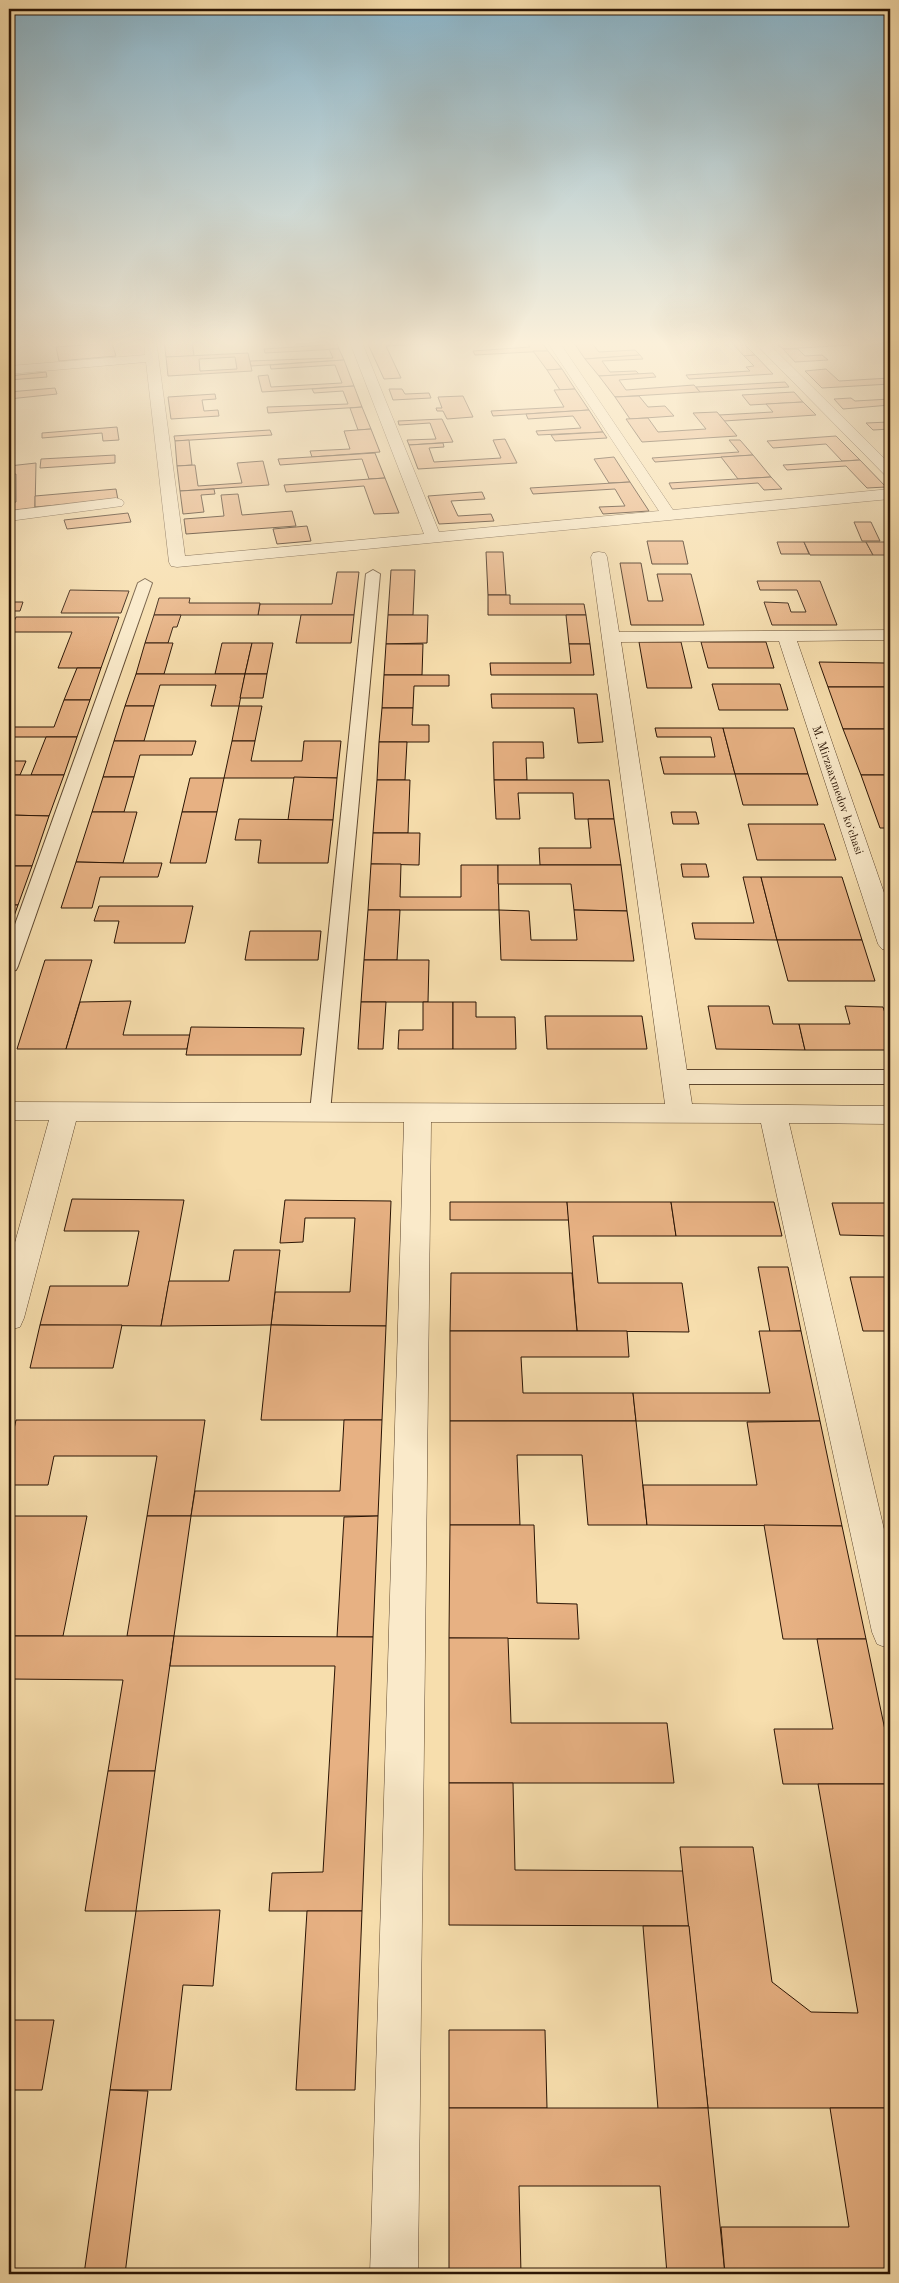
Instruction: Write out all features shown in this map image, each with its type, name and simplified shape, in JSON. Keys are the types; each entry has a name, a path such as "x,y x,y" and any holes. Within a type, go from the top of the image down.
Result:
{"street":[{"path":"163,447 177,562 890,494"},
{"path":"397,447 433,537"},
{"path":"623,447 669,515"},
{"path":"865,447 890,472"},
{"path":"9,516 116,503"},
{"path":"599,557 673,1077 680,1113"},
{"path":"611,637 890,635"},
{"name":"M. Mirzaaxmedov koʻchasi","path":"786,636 890,944"},
{"path":"9,1111 890,1115"},
{"path":"9,1318 65,1111"},
{"path":"394,2274 418,1112"},
{"path":"773,1114 890,1632"}],"lane":[{"path":"320,1112 373,574"},
{"path":"9,966 145,583"},
{"path":"673,1077 890,1077"}],"building":[{"path":"175,447 190,447 192,465 177,466"},
{"path":"349,447 378,447 380,452 312,457 310,451 350,449"},
{"path":"410,447 444,447 429,448 434,462 501,458 496,447 509,447 517,463 418,469"},
{"path":"734,447 746,447 753,455 655,462 652,458 739,452"},
{"path":"828,447 847,447 860,460 842,461"},
{"path":"375,453 385,478 369,479 362,459 280,465 278,459"},
{"path":"115,455 115,463 40,468 41,459"},
{"path":"753,455 771,477 738,479 721,457"},
{"path":"614,457 630,482 609,483 594,459"},
{"path":"860,460 886,487 867,488 846,466 787,470 783,465"},
{"path":"263,461 269,485 180,491 177,466 195,465 198,486 242,483 237,463"},
{"path":"36,463 35,510 9,513 9,503 16,502 16,474 9,475 9,466"},
{"path":"771,477 782,489 764,490 758,483 672,489 669,483"},
{"path":"385,478 399,513 374,514 364,486 286,492 284,485"},
{"path":"630,482 649,511 603,514 599,507 625,506 615,489 533,494 530,488"},
{"path":"116,489 118,500 35,507 35,496"},
{"path":"214,489 215,494 201,495 204,512 183,514 180,491"},
{"path":"482,492 485,499 451,501 458,516 491,514 494,521 439,524 428,496"},
{"path":"238,494 242,515 292,511 296,526 186,534 184,519 224,516 221,495"},
{"path":"128,513 131,522 67,529 64,520"},
{"path":"854,522 871,522 880,541 862,541"},
{"path":"307,526 311,541 277,544 273,529"},
{"path":"647,541 683,541 688,564 652,564"},
{"path":"777,542 804,542 809,554 781,554"},
{"path":"804,542 866,542 873,555 810,555"},
{"path":"866,542 890,542 890,555 873,555"},
{"path":"486,552 503,552 506,595 488,595"},
{"path":"620,563 641,563 648,601 663,601 657,574 691,574 704,625 631,625"},
{"path":"391,570 415,570 413,615 388,615"},
{"path":"337,572 359,572 354,615 258,615 260,604 332,604"},
{"path":"757,581 820,581 837,625 772,625 764,602 788,603 791,612 806,612 797,590 760,590"},
{"path":"70,590 129,591 121,613 61,613"},
{"path":"488,595 510,595 510,604 584,604 586,615 488,615"},
{"path":"159,598 190,598 189,603 260,603 258,615 154,615"},
{"path":"9,602 23,602 20,611 9,611"},
{"path":"154,615 181,615 177,627 173,627 168,643 145,643"},
{"path":"301,615 354,615 351,643 296,643"},
{"path":"388,615 428,615 427,643 386,644"},
{"path":"566,615 586,615 590,644 569,644"},
{"path":"16,617 119,617 101,668 58,668 72,632 9,632"},
{"path":"639,642 681,642 692,688 647,688"},
{"path":"701,642 766,642 774,668 708,668"},
{"path":"145,643 173,643 164,674 136,674"},
{"path":"222,643 252,643 245,674 215,674"},
{"path":"252,643 273,643 267,674 245,674"},
{"path":"386,644 423,644 422,675 384,675"},
{"path":"569,644 590,644 594,675 491,675 490,663 571,663"},
{"path":"819,662 885,663 890,675 890,687 828,687"},
{"path":"77,668 101,668 90,700 64,700"},
{"path":"136,674 245,674 239,706 211,706 216,685 160,685 154,706 125,706"},
{"path":"245,674 267,674 263,698 240,698"},
{"path":"384,675 449,675 449,686 414,686 413,708 382,708"},
{"path":"712,684 780,684 788,710 719,710"},
{"path":"828,687 890,687 890,729 843,729"},
{"path":"491,694 597,694 603,742 578,743 574,708 492,708"},
{"path":"64,700 90,700 77,737 9,737 9,727 54,727"},
{"path":"125,706 154,706 144,741 114,741"},
{"path":"239,706 262,706 255,741 232,741"},
{"path":"382,708 413,708 412,725 429,725 429,742 379,742"},
{"path":"655,728 723,728 735,774 664,774 660,757 715,757 711,737 657,737"},
{"path":"723,728 794,728 808,774 735,774"},
{"path":"843,729 890,729 890,775 861,775"},
{"path":"46,737 77,737 64,775 31,775"},
{"path":"114,741 196,741 192,755 140,755 134,777 103,777"},
{"path":"232,741 255,741 251,761 302,761 304,741 341,741 337,778 224,778"},
{"path":"379,742 407,742 405,780 377,780"},
{"path":"493,742 543,742 544,758 526,758 527,780 494,780"},
{"path":"9,761 26,761 20,775 9,775"},
{"path":"735,774 808,774 818,805 743,805"},
{"path":"12,775 64,775 49,816 9,815 9,782"},
{"path":"861,775 890,775 890,828 880,828"},
{"path":"103,777 134,777 124,812 92,812"},
{"path":"294,777 337,778 333,820 288,820"},
{"path":"190,778 224,778 217,812 182,812"},
{"path":"377,780 410,780 408,833 373,833"},
{"path":"494,780 609,780 614,819 575,819 573,793 518,793 520,819 496,819"},
{"path":"92,812 137,812 123,863 76,862"},
{"path":"182,812 217,812 206,863 170,863"},
{"path":"671,812 696,812 699,824 673,824"},
{"path":"9,815 49,816 32,866 9,866"},
{"path":"239,819 333,820 328,863 258,863 261,840 235,840"},
{"path":"588,819 614,819 621,865 540,865 539,848 591,848"},
{"path":"748,824 824,824 836,860 757,860"},
{"path":"373,833 420,833 419,865 371,864"},
{"path":"76,862 162,863 158,877 100,877 92,908 61,908"},
{"path":"371,864 401,864 400,897 461,897 461,865 498,865 499,910 368,910"},
{"path":"681,864 706,864 709,877 683,877"},
{"path":"498,865 621,865 627,911 574,910 571,884 498,884"},
{"path":"9,866 32,866 18,905 9,905"},
{"path":"743,877 761,877 777,940 695,939 692,923 754,923"},
{"path":"761,877 842,877 862,940 777,940"},
{"path":"9,905 18,905 9,930"},
{"path":"99,906 193,906 185,943 114,943 119,921 94,921"},
{"path":"368,910 400,910 397,960 364,960"},
{"path":"499,910 529,911 531,940 577,940 574,910 627,911 634,961 501,960"},
{"path":"250,931 321,931 318,960 245,960"},
{"path":"777,940 862,940 875,981 788,981"},
{"path":"45,960 92,960 66,1049 17,1049"},
{"path":"364,960 429,960 428,1002 361,1002"},
{"path":"131,1001 123,1035 190,1035 187,1049 66,1049 80,1002"},
{"path":"361,1002 386,1002 383,1049 358,1049"},
{"path":"423,1002 453,1002 453,1049 398,1049 399,1030 423,1030"},
{"path":"453,1002 476,1002 476,1017 515,1017 516,1049 453,1049"},
{"path":"708,1006 769,1006 773,1024 799,1024 805,1050 716,1049"},
{"path":"845,1006 883,1007 890,1028 890,1050 805,1050 799,1024 850,1024"},
{"path":"545,1016 642,1016 647,1049 547,1049"},
{"path":"191,1027 304,1028 301,1055 186,1055"},
{"path":"72,1199 184,1200 161,1326 40,1325 50,1286 128,1286 139,1231 64,1231"},
{"path":"285,1200 391,1201 386,1326 271,1325 275,1292 350,1292 355,1218 305,1218 303,1242 280,1243"},
{"path":"450,1202 567,1202 569,1220 450,1220"},
{"path":"567,1202 671,1202 676,1236 593,1236 598,1283 682,1283 689,1332 577,1331"},
{"path":"671,1202 774,1202 782,1236 676,1236"},
{"path":"832,1203 890,1203 890,1236 840,1235"},
{"path":"234,1250 280,1250 271,1325 161,1326 169,1281 229,1281"},
{"path":"758,1267 788,1267 801,1331 770,1332"},
{"path":"451,1273 572,1273 577,1331 450,1331"},
{"path":"850,1277 885,1277 890,1295 890,1331 863,1331"},
{"path":"40,1325 122,1325 113,1368 30,1368"},
{"path":"271,1325 386,1326 382,1420 261,1420"},
{"path":"450,1331 627,1331 629,1357 521,1357 523,1393 633,1393 636,1421 450,1421"},
{"path":"759,1331 801,1331 820,1421 636,1421 633,1393 770,1393"},
{"path":"16,1420 205,1420 191,1516 147,1516 157,1456 54,1456 48,1485 9,1485 9,1452"},
{"path":"344,1420 382,1420 378,1516 191,1516 195,1491 340,1491"},
{"path":"450,1421 636,1421 647,1525 588,1525 582,1455 517,1455 520,1525 450,1525"},
{"path":"820,1421 842,1526 647,1525 643,1485 757,1485 747,1422"},
{"path":"9,1516 87,1516 63,1636 9,1636"},
{"path":"147,1516 191,1516 174,1636 127,1636"},
{"path":"378,1516 373,1637 337,1637 344,1517"},
{"path":"450,1525 534,1525 537,1603 577,1604 579,1639 449,1638"},
{"path":"764,1525 842,1526 866,1639 783,1639"},
{"path":"9,1636 174,1636 155,1771 108,1771 123,1680 9,1679"},
{"path":"174,1636 373,1637 362,1911 269,1911 272,1873 323,1872 335,1666 170,1666"},
{"path":"449,1638 508,1638 511,1723 667,1723 674,1783 449,1783"},
{"path":"817,1639 866,1639 890,1754 890,1784 783,1784 774,1729 833,1729"},
{"path":"108,1771 155,1771 136,1911 85,1911"},
{"path":"449,1783 513,1783 515,1870 683,1871 689,1926 449,1925"},
{"path":"818,1784 890,1784 890,2108 708,2108 680,1847 753,1847 772,1982 811,2012 858,2013"},
{"path":"220,1910 213,1986 183,1985 171,2090 110,2090 136,1911"},
{"path":"307,1911 362,1911 355,2090 296,2090"},
{"path":"643,1926 689,1926 708,2108 658,2109"},
{"path":"9,2020 54,2020 42,2090 9,2090"},
{"path":"449,2030 545,2030 547,2108 449,2108"},
{"path":"110,2090 148,2091 125,2274 84,2274"},
{"path":"449,2108 708,2108 725,2274 667,2274 660,2186 519,2186 521,2274 449,2274"},
{"path":"830,2108 890,2108 890,2274 725,2274 721,2227 849,2227"}]}
